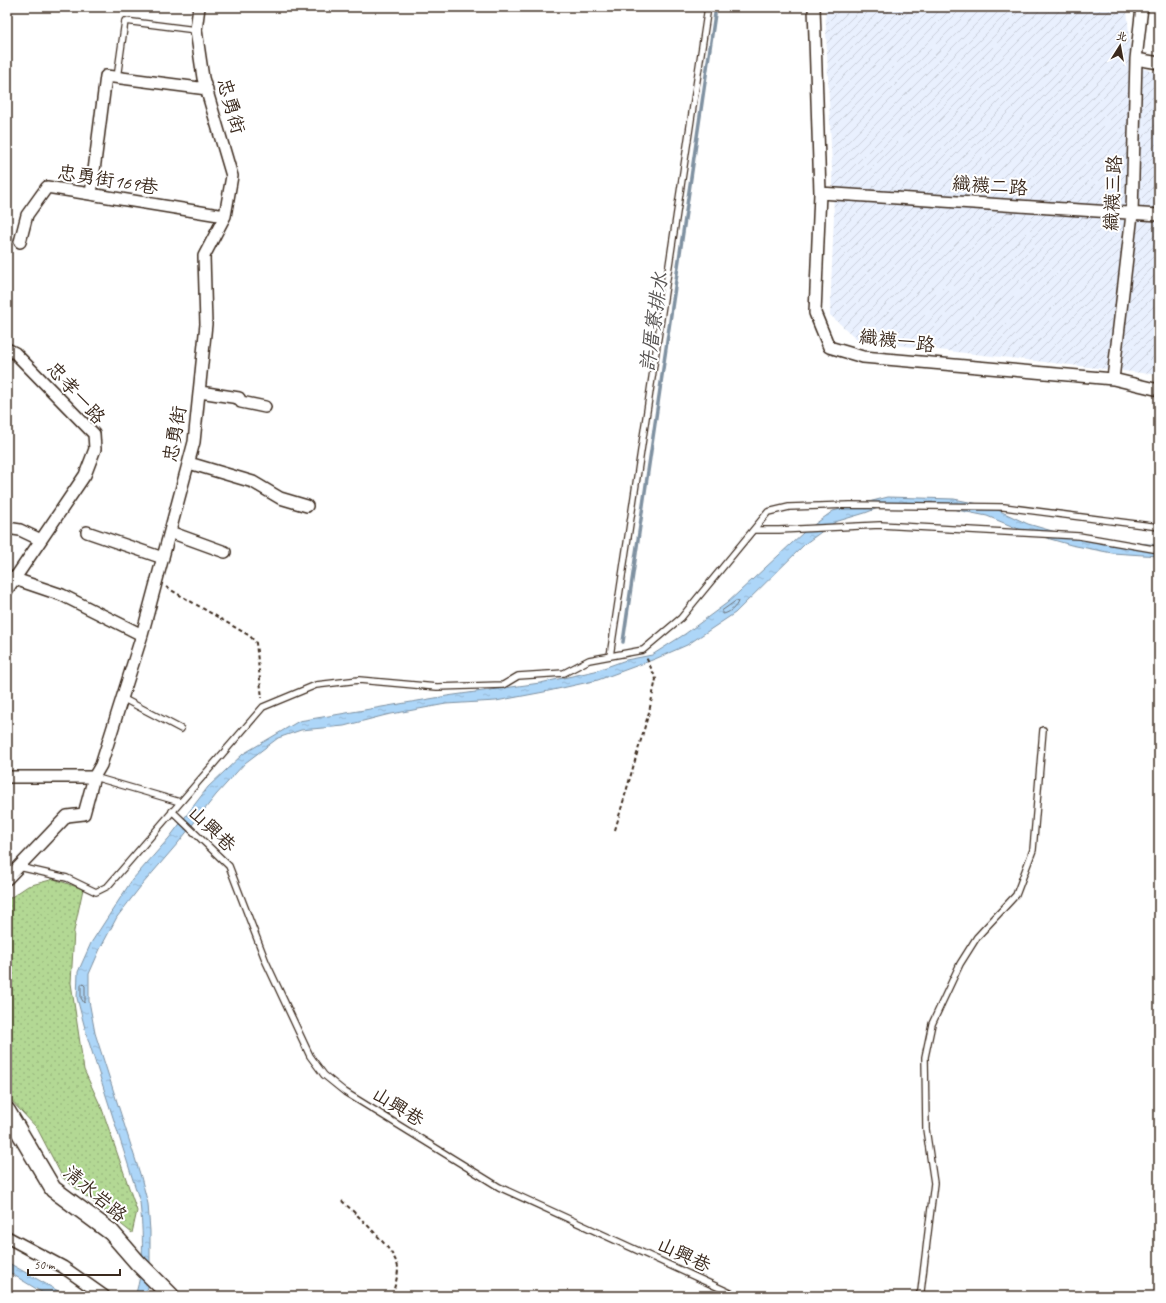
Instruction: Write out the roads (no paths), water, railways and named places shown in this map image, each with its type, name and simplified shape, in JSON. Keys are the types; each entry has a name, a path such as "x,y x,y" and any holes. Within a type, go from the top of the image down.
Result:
{"street":[{"name":"忠勇街","path":"19,867 67,816 84,814 94,777 101,765 142,635 194,442 206,324 204,256 225,216 232,176 207,89 196,30 199,7"},
{"name":"織襪一路","path":"814,7 820,193 815,313 829,347 863,357 1113,379 1159,390"},
{"name":"織襪三路","path":"1113,379 1132,214 1136,59 1142,7"},
{"path":"1136,59 1159,63"},
{"path":"91,194 111,77 207,89"},
{"name":"忠勇街169巷","path":"20,242 27,215 47,187 225,216"},
{"name":"織襪二路","path":"820,193 1159,215"},
{"name":"忠孝一路","path":"7,349 15,353 94,434 96,449 85,475 41,540 11,578 7,590"},
{"path":"200,392 239,398 242,402 265,407"},
{"path":"189,463 253,482 280,498 307,506"},
{"path":"7,528 20,530 41,540"},
{"path":"87,532 163,558"},
{"path":"170,532 225,552"},
{"path":"11,578 62,595 142,635"},
{"path":"7,777 94,777"},
{"path":"7,879 19,867"},
{"name":"清水岩路","path":"7,1111 53,1189 111,1232 138,1263 171,1296"},
{"path":"7,1237 63,1267 104,1296"}],"lane":[{"path":"610,656 708,7"},
{"path":"111,77 125,21 196,30"},
{"path":"19,867 67,878 96,892 108,886 263,707 316,685 359,680 437,686 503,685 518,676 564,673 589,660 642,650 681,618 755,530 768,512 789,507 850,505 1004,507 1159,527"},
{"path":"755,530 888,525 1079,536 1159,550"},
{"path":"122,698 181,729"},
{"path":"918,1296 921,1291 934,1183 926,1129 925,1057 932,1024 960,964 977,937 1016,896 1033,850 1043,730"},
{"path":"94,777 180,802"},
{"name":"山興巷","path":"172,811 229,866 266,962 310,1056 324,1075 345,1092 499,1187 737,1296"}],"water":[{"path":"888,497 954,499 989,506 1028,524 1073,537 1159,545 1159,556 1112,553 1071,545 1026,532 987,516 952,509 886,505 835,522 806,543 735,613 687,645 655,659 598,680 544,692 496,701 446,704 386,715 344,726 301,730 278,738 245,763 216,795 117,917 89,974 89,1001 95,1033 141,1177 148,1204 150,1231 150,1281 145,1296 135,1296 142,1261 140,1202 87,1036 77,998 78,972 91,943 132,880 169,838 208,787 243,754 299,721 447,696 540,683 595,671 626,660 652,655 685,634 727,603 804,532 833,511"},
{"path":"7,1262 67,1296 48,1296 7,1271"}],"waterway":[{"name":"許厝寮排水","path":"623,642 716,7"}]}
